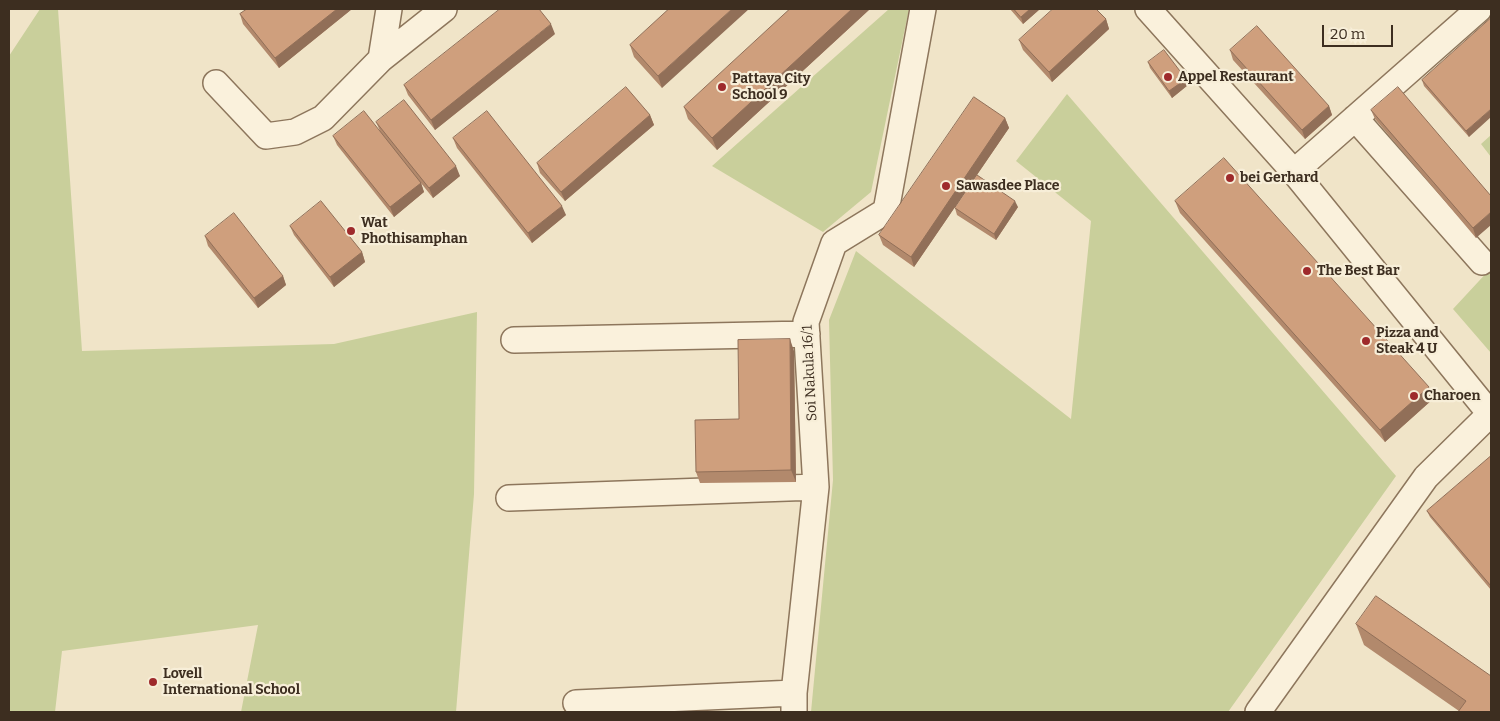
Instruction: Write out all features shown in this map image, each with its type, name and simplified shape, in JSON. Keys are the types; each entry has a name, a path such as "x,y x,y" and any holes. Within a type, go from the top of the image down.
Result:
{"street":[{"path":"381,59 389,9"},
{"path":"216,83 266,136 295,132 323,118 381,59 444,9"},
{"name":"Soi Nakula 16/1","path":"794,703 816,486 806,322 834,243 886,211 923,9"},
{"path":"1148,9 1294,172 1491,415 1426,477 1258,712"},
{"path":"1294,172 1479,9"},
{"path":"1355,118 1482,262"},
{"path":"514,340 807,334"},
{"path":"509,498 816,486"},
{"path":"576,703 794,703"}],"green space":[{"path":"40,9 58,9 82,351 334,344 477,312 474,494 456,712 241,712 258,625 62,651 55,712 9,712 9,56"},
{"path":"889,9 909,9 871,192 823,232 712,166"},
{"path":"1067,94 1396,476 1228,712 811,712 833,480 829,320 856,251 1071,419 1091,221 1016,161"},
{"path":"1491,135 1491,157 1481,144"},
{"path":"1491,268 1491,353 1453,309"}],"building":[{"path":"247,9 337,9 275,58 240,14"},
{"path":"500,9 539,9 551,24 431,120 404,85"},
{"path":"669,9 732,9 658,76 630,45"},
{"path":"790,9 852,9 712,138 684,107"},
{"path":"1014,9 1030,9 1021,17"},
{"path":"1053,9 1096,9 1106,19 1049,72 1019,40"},
{"path":"1491,18 1491,109 1466,131 1422,80"},
{"path":"1257,26 1329,106 1302,130 1230,50"},
{"path":"1164,50 1186,79 1169,91 1148,62"},
{"path":"626,87 650,115 561,192 537,163"},
{"path":"1398,87 1491,196 1491,212 1473,228 1371,110"},
{"name":"Sawasdee Place","path":"974,97 1005,118 911,257 879,235"},
{"path":"404,100 456,166 429,188 376,122"},
{"path":"364,111 421,183 390,207 333,136"},
{"path":"487,111 562,206 528,233 453,138"},
{"path":"1224,158 1429,387 1380,430 1175,201"},
{"path":"977,175 1015,201 994,234 955,208"},
{"path":"321,201 362,252 330,277 290,226"},
{"path":"234,213 283,276 254,298 205,236"},
{"path":"790,339 791,470 696,472 695,420 739,419 738,340"},
{"path":"1491,456 1491,586 1427,511"},
{"path":"1376,596 1491,676 1491,712 1458,712 1466,701 1356,624"}],"place":[{"name":"Appel Restaurant","path":"1168,77"},
{"name":"Pattaya City School 9","path":"722,87"},
{"name":"bei Gerhard","path":"1230,178"},
{"name":"Sawasdee Place","path":"946,186"},
{"name":"Wat Phothisamphan","path":"351,231"},
{"name":"The Best Bar","path":"1307,271"},
{"name":"Pizza and Steak 4 U","path":"1366,341"},
{"name":"Charoen","path":"1414,396"},
{"name":"Lovell International School","path":"153,682"}]}
